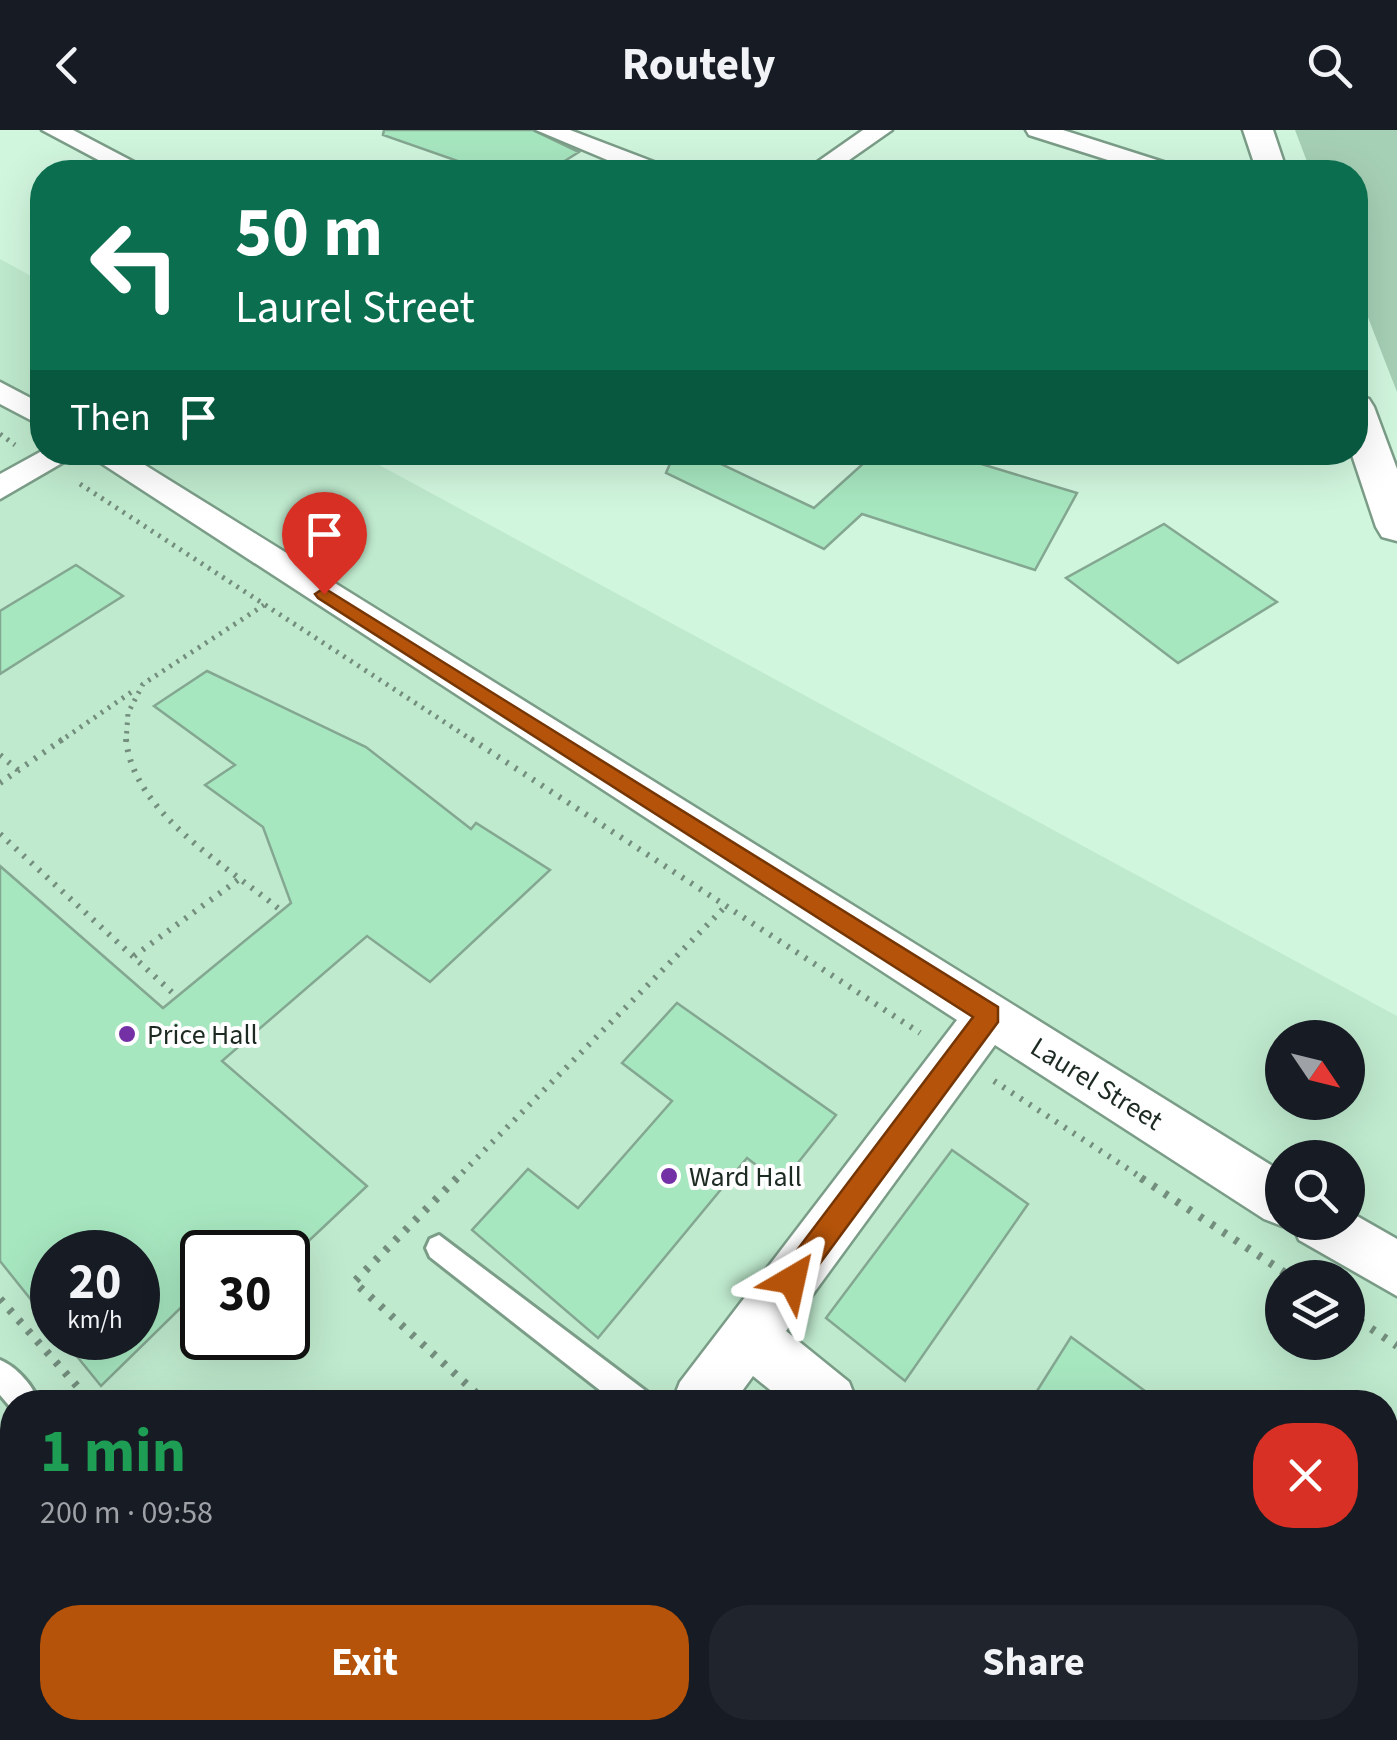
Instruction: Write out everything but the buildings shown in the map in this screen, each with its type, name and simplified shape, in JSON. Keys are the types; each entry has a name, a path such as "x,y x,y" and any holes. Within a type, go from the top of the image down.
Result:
{"street":[{"path":"54,130 115,160"},
{"path":"548,130 627,160"},
{"path":"833,160 880,130"},
{"path":"1038,130 1132,160"},
{"path":"1258,130 1268,160"},
{"path":"0,390 30,409"},
{"path":"1375,455 1397,526"},
{"path":"0,488 42,465"},
{"name":"Laurel Street","path":"90,468 989,1014 1265,1190"},
{"path":"709,1390 989,1014"},
{"path":"1348,1240 1397,1269"},
{"path":"750,1336 815,1390"}],"lane":[{"path":"439,1248 622,1390"}],"path":[{"path":"90,468 264,605 1266,1260"},
{"path":"0,783 264,605"},
{"path":"142,684 128,702 124,728 138,787 153,806 279,909"},
{"path":"0,755 18,770"},
{"path":"0,834 176,996"},
{"path":"134,956 242,877"},
{"path":"473,1390 354,1282 726,906"},
{"path":"0,1299 80,1390"},
{"path":"1365,1325 1397,1346"}],"shaded area":[{"path":"1295,130 1397,130 1397,392 1368,317 1368,160 1306,160"},
{"path":"0,259 30,275 30,465 379,465 1397,1016 1397,1390 0,1390"}],"place":[{"name":"Price Hall","path":"127,1034"},
{"name":"Ward Hall","path":"669,1176"}],"route":[{"path":"324,594 989,1014 792,1280"}]}
